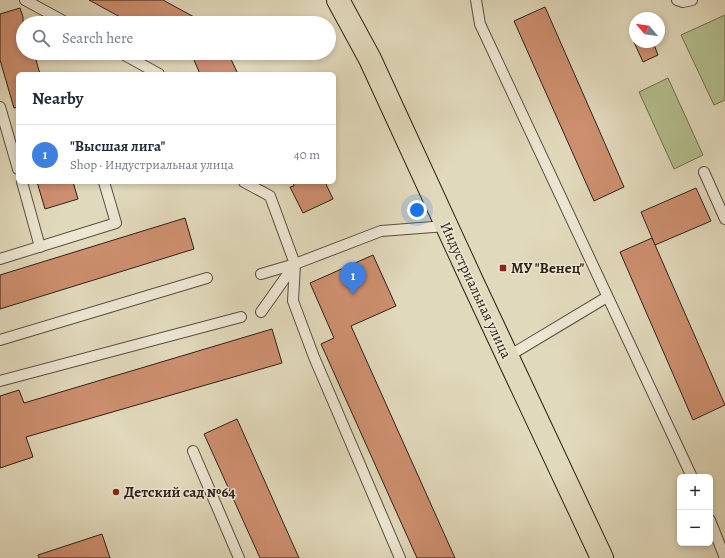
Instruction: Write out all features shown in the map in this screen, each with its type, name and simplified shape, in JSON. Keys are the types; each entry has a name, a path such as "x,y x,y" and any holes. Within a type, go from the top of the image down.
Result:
{"highway":[{"name":"Индустриальная улица","path":"338,0 370,59 446,226 602,558"}],"lane":[{"path":"25,0 54,16"},
{"path":"476,0 480,24 691,474"},
{"path":"677,0 684,2 692,0"},
{"path":"134,60 155,72"},
{"path":"0,107 16,163"},
{"path":"704,172 725,219"},
{"path":"23,184 40,247"},
{"path":"0,259 116,223 105,184"},
{"path":"248,184 270,196 295,264 293,301 400,558"},
{"path":"262,274 295,264 381,231 446,226"},
{"path":"261,312 295,264"},
{"path":"0,340 207,278"},
{"path":"507,357 608,297"},
{"path":"0,381 241,317"},
{"path":"193,451 239,558"},
{"path":"713,528 725,558"}],"green space":[{"path":"725,15 725,100 714,105 681,35"},
{"path":"668,78 703,155 674,169 639,92"}],"building":[{"path":"89,0 163,0 192,16 118,16"},
{"path":"545,7 624,187 594,201 514,21"},
{"path":"20,8 23,16 16,16 16,60 36,60 39,72 16,72 16,108 14,108 0,60 0,14"},
{"path":"637,48 655,48 658,55 643,62"},
{"path":"194,60 231,60 237,72 199,72"},
{"path":"38,184 74,184 78,199 45,209"},
{"path":"294,184 326,184 333,199 303,213 290,187 294,186"},
{"path":"696,188 711,221 655,245 641,212"},
{"path":"185,218 194,249 0,309 0,275"},
{"path":"652,238 725,405 693,420 620,252"},
{"path":"373,255 396,306 351,326 455,558 417,558 321,344 334,338 310,283"},
{"path":"272,329 282,363 26,437 33,457 0,468 0,396 19,390 24,403"},
{"path":"237,419 299,558 260,558 204,434"},
{"path":"102,534 110,558 39,558 38,555"}],"place":[{"name":"МУ \"Венец\"","path":"503,268"},
{"name":"\"Высшая лига\"","path":"353,295"},
{"name":"Детский сад №64","path":"116,492"}]}
